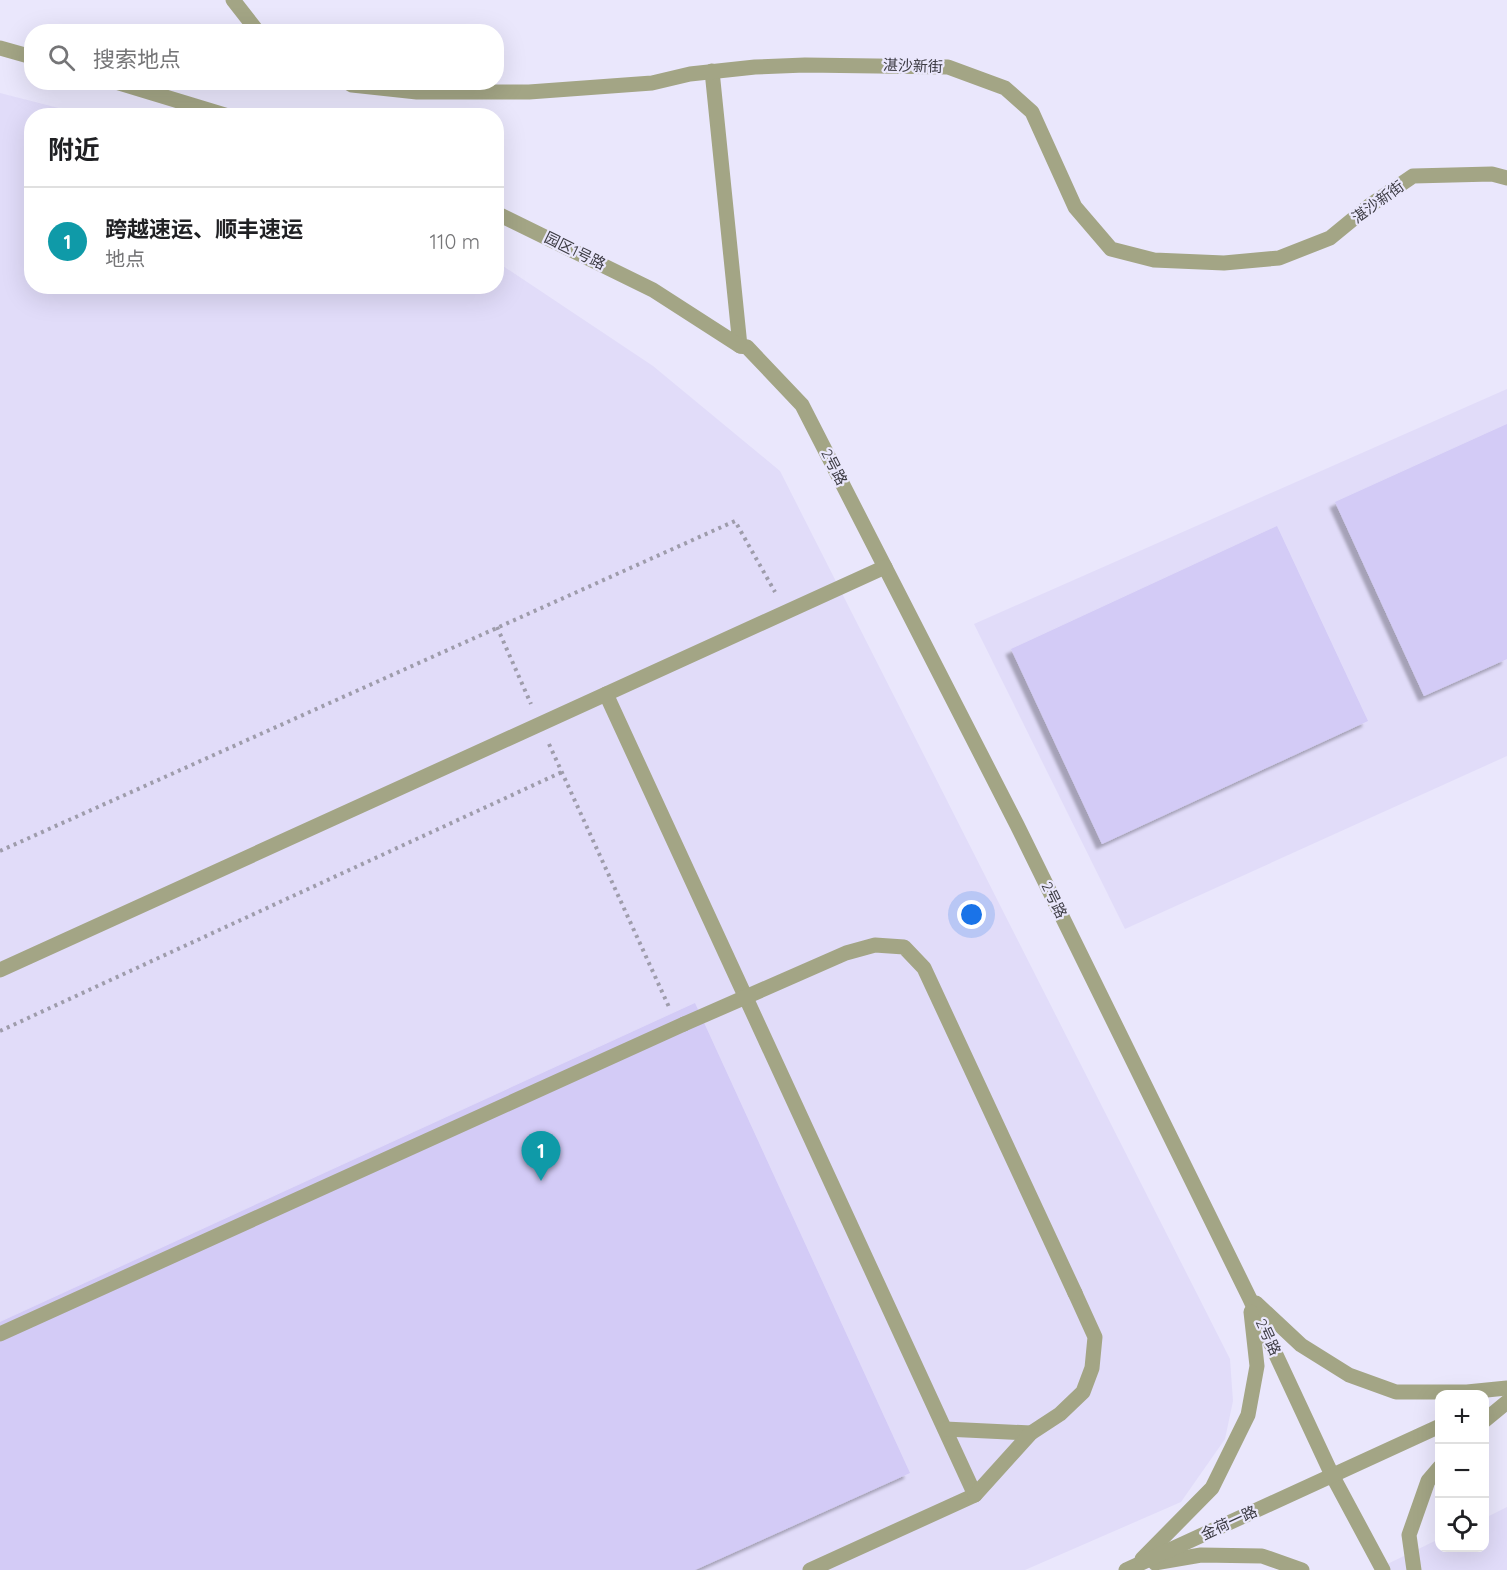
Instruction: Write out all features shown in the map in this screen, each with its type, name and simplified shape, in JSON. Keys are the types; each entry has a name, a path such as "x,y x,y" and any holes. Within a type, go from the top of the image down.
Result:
{"street":[{"path":"233,0 252,24"},
{"path":"0,48 24,55"},
{"name":"湛沙新街","path":"398,90 529,92 652,83 690,74 755,67 805,65 948,67 1005,88 1032,112 1076,207 1104,241 1111,249 1154,260 1224,263 1279,258 1330,238 1369,206 1413,176 1492,174 1507,177"},
{"path":"712,72 740,346"},
{"path":"142,90 202,108"},
{"name":"园区1号路","path":"504,217 653,290"},
{"name":"2号路","path":"653,290 740,346 747,347 802,405 1022,836 1249,1297 1332,1475 1383,1570"},
{"path":"0,970 885,567"},
{"path":"606,694 975,1495"},
{"path":"0,1334 678,1019 846,953 875,945 904,947 924,968 1076,1293 1095,1337 1092,1368 1083,1392 1060,1414 1031,1433 975,1495 810,1570"},
{"path":"1249,1297 1301,1345 1349,1375 1396,1392 1467,1392 1507,1388"},
{"path":"1130,1568 1212,1488 1248,1415 1257,1366 1249,1297"},
{"path":"1489,1403 1507,1395"},
{"path":"1489,1418 1507,1402"},
{"name":"金荷一路","path":"1130,1568 1435,1427"},
{"path":"945,1430 1031,1433"},
{"path":"1414,1570 1409,1535 1428,1481 1435,1473"},
{"path":"1130,1568 1201,1555 1262,1556 1302,1570"}],"path":[{"path":"0,850 735,520 786,612"},
{"path":"497,627 678,1019"},
{"path":"0,1031 562,772"}],"shaded area":[{"path":"0,93 59,108 24,108 24,294 504,294 504,267 653,366 780,471 1230,1359 1233,1401 1225,1439 1181,1502 1025,1570 0,1570"},
{"path":"1507,389 1507,756 1125,929 974,624"},
{"path":"1507,1507 1507,1570 1375,1570 1435,1541 1435,1552 1489,1552 1489,1516"}],"building":[{"path":"1507,424 1507,659 1424,696 1335,502"},
{"path":"1277,526 1368,721 1102,844 1011,649"},
{"path":"695,1003 910,1473 695,1570 0,1570 0,1322"}],"place":[{"name":"跨越速运、顺丰速运","path":"541,1181"}]}
